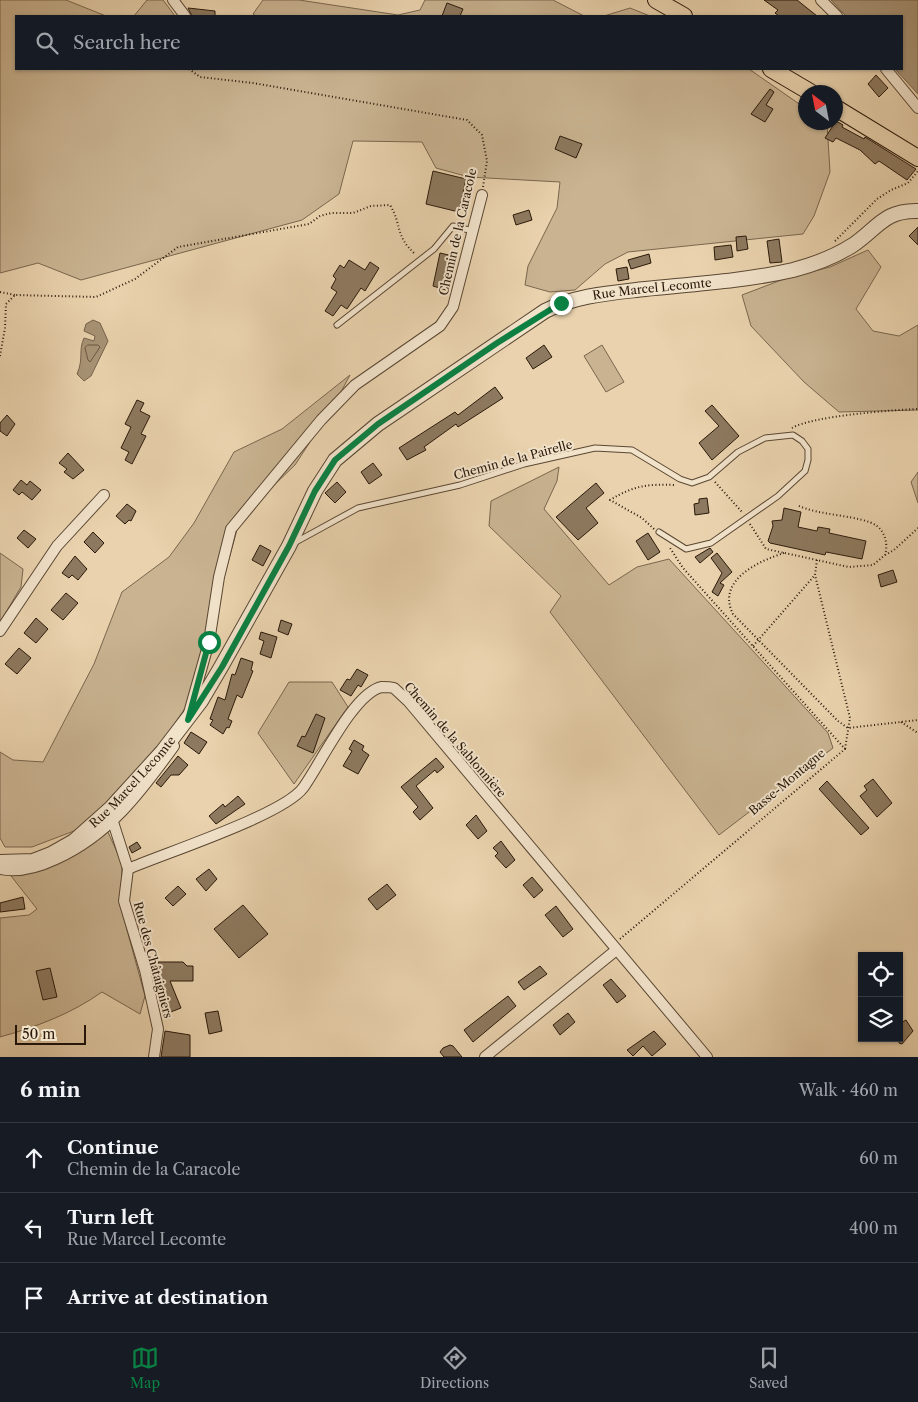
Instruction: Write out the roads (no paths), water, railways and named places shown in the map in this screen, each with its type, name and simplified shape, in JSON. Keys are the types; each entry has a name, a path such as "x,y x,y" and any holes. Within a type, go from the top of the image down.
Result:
{"main road":[{"path":"656,0 682,15"},
{"path":"773,70 798,85"},
{"path":"843,112 918,158"}],"street":[{"path":"173,0 184,15"},
{"path":"821,0 835,15"},
{"path":"887,70 918,108"},
{"name":"Chemin de la Caracole","path":"0,869 18,870 47,864 76,850 113,822 144,789 171,751 188,720 209,642 219,577 231,529 320,420 355,385 440,326 453,307 482,194"},
{"name":"Rue Marcel Lecomte","path":"0,862 33,861 74,841 136,782 188,720 222,667 289,546 324,475 348,447 434,385 545,311 579,298 726,281 794,270 853,245 886,217 902,211 918,212"},
{"path":"0,631 57,546 104,496"},
{"name":"Chemin de la Sablonnière","path":"128,869 238,825 289,802 303,788 325,751 362,700 381,687 394,688 408,701 615,951 707,1057"},
{"path":"113,822 128,869"},
{"name":"Rue des Châtaigniers","path":"128,869 124,901 145,970 158,1029 154,1057"},
{"path":"485,1057 615,951"}],"lane":[{"path":"337,325 434,248 453,226 473,231"},
{"name":"Chemin de la Pairelle","path":"289,546 358,508 460,486 524,464 596,448 632,450 680,479 692,483 709,476 738,452 765,438 782,434 794,434 802,440 808,449 808,460 804,471 778,496 711,543 686,549 659,532"}],"water":[{"path":"831,0 918,0 918,94 896,70 903,70 903,15 845,15"},
{"path":"93,320 100,323 108,341 91,376 84,381 77,374 84,338 94,341 95,336 84,331 86,324"}]}
